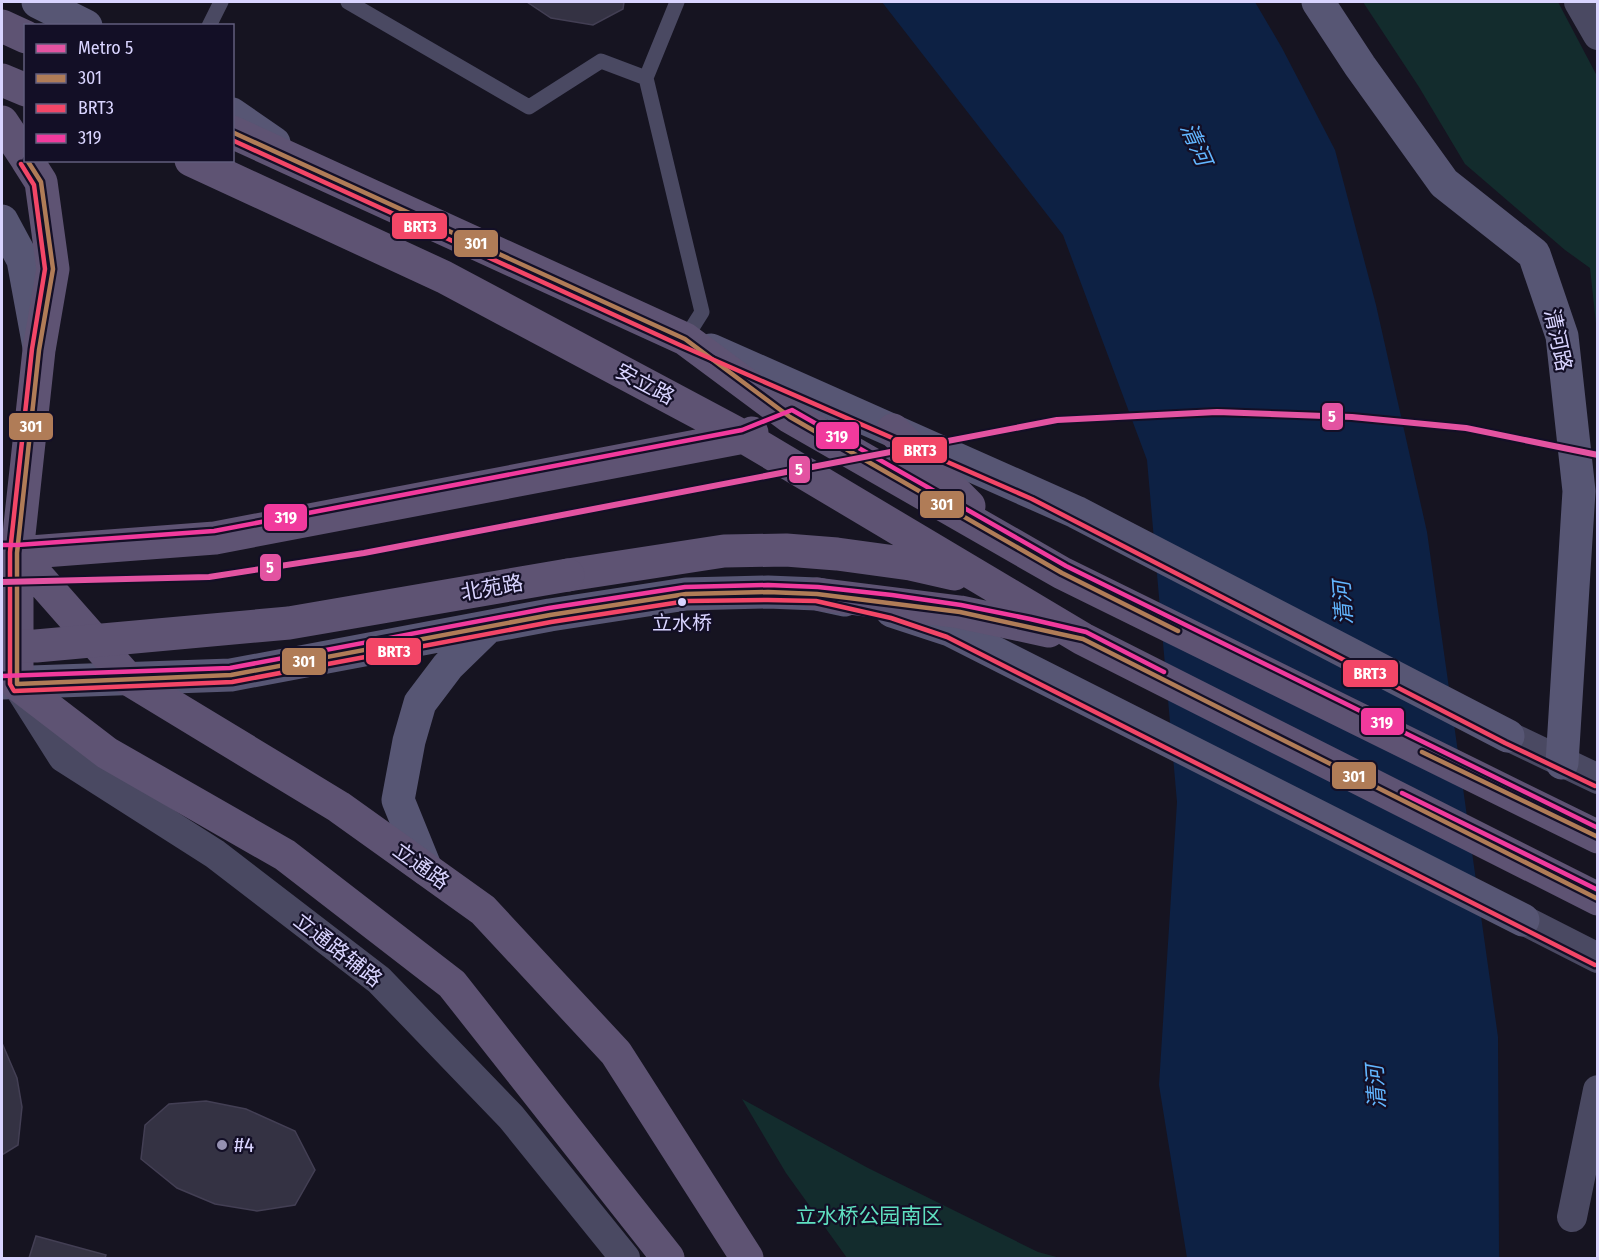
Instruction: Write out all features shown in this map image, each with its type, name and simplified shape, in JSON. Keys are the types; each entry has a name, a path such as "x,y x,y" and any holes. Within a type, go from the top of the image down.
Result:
{"main road":[{"path":"2,26 24,36"},
{"path":"2,80 24,89"},
{"path":"2,122 24,156"},
{"path":"234,133 685,339 790,417 1062,573 1598,837"},
{"path":"28,162 41,182 54,269 39,350 9,553 9,683 107,753 285,855 452,984 668,1258"},
{"name":"安立路","path":"195,162 444,277 744,437 1083,639"},
{"path":"9,553 215,538 744,437 790,417"},
{"path":"892,430 998,535"},
{"name":"北苑路","path":"2,646 36,646 289,623 724,551 786,550 837,554 910,564 982,580"},
{"name":"立通路","path":"9,553 128,679 339,807 483,910 616,1053 747,1258"},
{"path":"817,594 960,612 1083,639 1598,899"}],"street":[{"path":"38,2 82,24"},
{"name":"清河路","path":"1318,2 1360,66 1444,183 1534,254 1562,336 1579,491 1562,762"},
{"path":"1580,2 1598,35"},
{"path":"234,115 304,165"},
{"path":"2,221 23,260 39,350"},
{"path":"685,339 1076,512 1508,736 1598,779"},
{"name":"北苑路","path":"9,683 231,675 488,627 686,594 768,591 817,594 893,611 950,630 1523,920"},
{"path":"426,869 398,800 409,741 420,703 448,666 488,627"},
{"name":"立通路辅路","path":"9,683 63,757 215,854 379,980 511,1117 625,1258"},
{"path":"1523,920 1598,958"},
{"path":"1572,1217 1598,1090"}],"lane":[{"path":"210,24 221,2"},
{"path":"348,2 529,107 601,61 646,78"},
{"path":"677,2 646,78 702,312 685,339"}],"green space":[{"path":"1363,2 1558,2 1597,76 1597,333 1590,268 1565,250 1465,164 1419,87"},
{"name":"立水桥公园南区","path":"742,1099 868,1168 1038,1252 1060,1258 847,1258 786,1173"}],"water":[{"name":"清河","path":"882,2 1255,2 1282,48 1335,150 1376,305 1427,532 1498,1037 1499,1258 1187,1258 1159,1085 1177,802 1147,460 1063,235"}],"building":[{"path":"527,2 624,2 623,9 593,25 551,18"},
{"path":"2,1043 17,1078 22,1107 18,1145 2,1155"},
{"name":"#4","path":"206,1101 246,1109 295,1131 315,1170 295,1205 257,1211 215,1204 177,1188 141,1159 145,1125 169,1104"},
{"path":"36,1236 106,1255 105,1258 29,1258"}],"metro line":[{"name":"5","path":"2,582 209,577 364,553 1057,420 1217,412 1352,417 1466,428 1598,455"}],"transit line":[{"name":"301","path":"234,133 685,339 790,417 1062,573 1178,631"},
{"name":"BRT3","path":"234,141 682,346 1032,499 1505,743 1595,786"},
{"name":"301","path":"28,162 41,182 53,269 39,350 17,553 17,684 231,675 550,615 686,594 768,592 817,594 960,612 1083,639 1598,899"},
{"name":"BRT3","path":"21,164 34,185 45,269 32,349 10,552 10,684 14,691 232,682 551,622 687,601 816,601 891,618 947,637 1595,965"},
{"name":"319","path":"2,545 214,531 742,430 792,410 1066,566 1598,828"},
{"name":"319","path":"2,676 230,668 549,608 685,587 768,585 818,587 892,595 961,605 1030,619 1086,632 1164,672"},
{"name":"301","path":"1422,752 1598,837"},
{"name":"319","path":"1402,793 1598,890"}],"place":[{"name":"立水桥","path":"682,602"},
{"name":"#4","path":"222,1145"}]}
